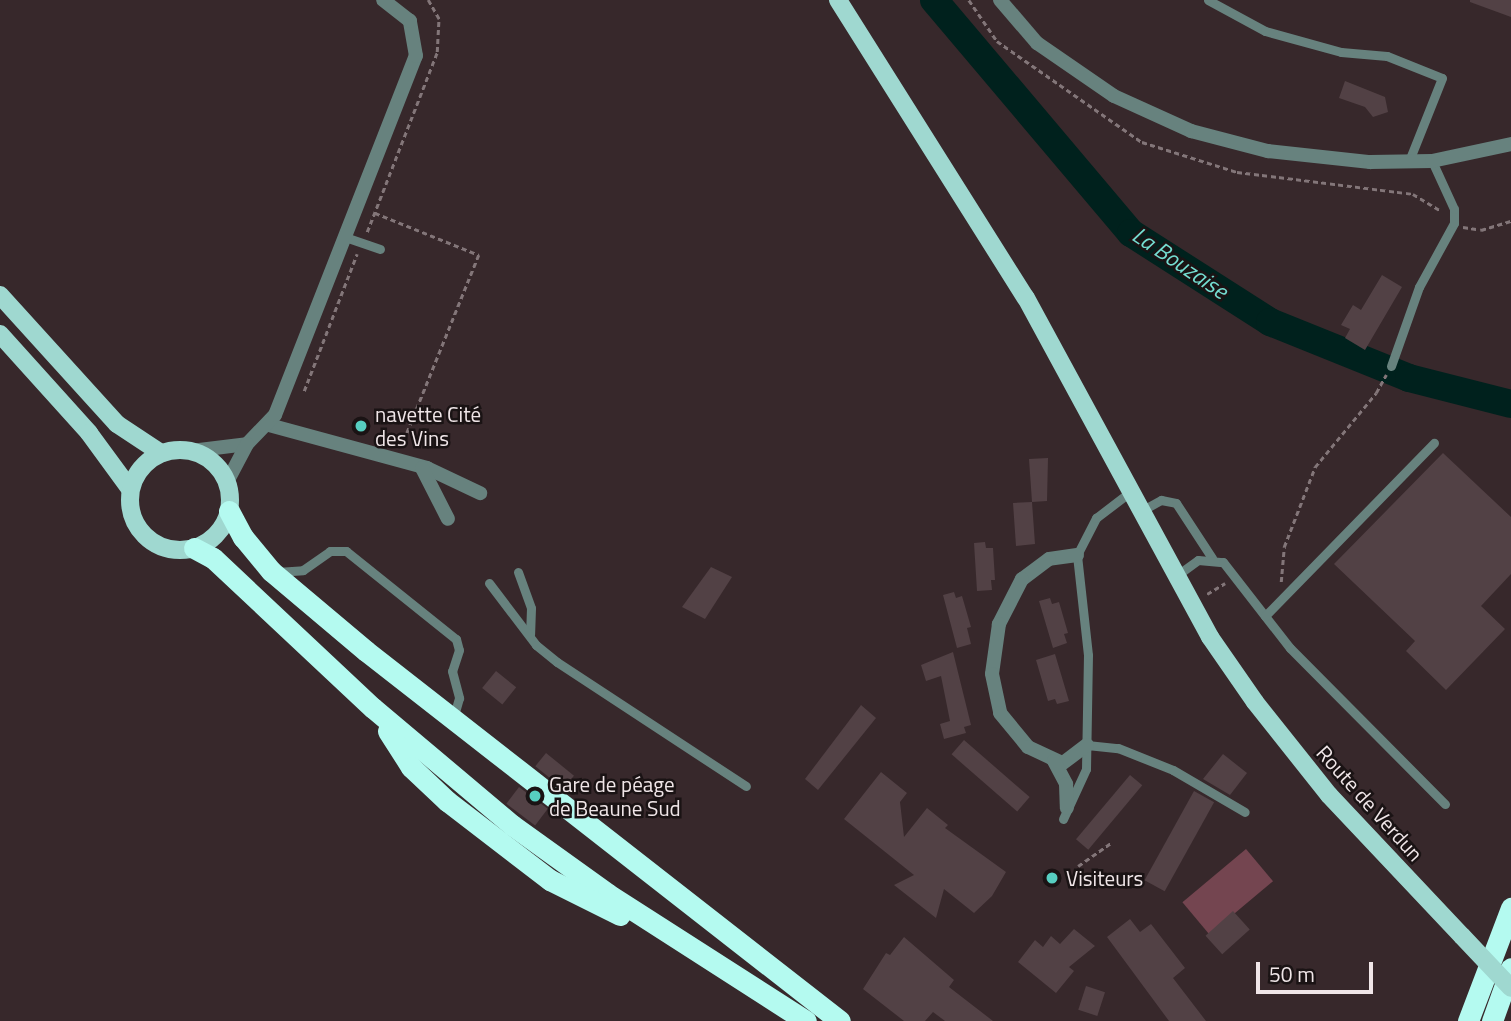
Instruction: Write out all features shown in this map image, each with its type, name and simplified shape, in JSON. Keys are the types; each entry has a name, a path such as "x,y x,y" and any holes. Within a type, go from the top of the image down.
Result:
{"highway":[{"path":"229,511 243,537 271,571 366,651 454,716 501,759 729,930 840,1021"},
{"path":"194,548 235,577 373,708 512,825 806,1021"},
{"path":"1468,1021 1511,908"},
{"path":"1492,1021 1511,968"}],"main road":[{"name":"Route de Verdun","path":"838,0 1026,298 1175,578 1210,637 1255,702 1329,795 1511,988"},
{"path":"0,295 99,406 133,438 161,453 191,451 207,457 227,482 229,511 213,538 194,548 168,549 146,537 132,515 130,489 89,433 0,334"},
{"path":"130,489 141,468 161,453"}],"street":[{"path":"227,482 247,444 269,425 416,56 410,21 383,0"},
{"path":"1000,0 1037,43 1070,66 1114,96 1192,131 1268,151 1409,161 1432,161 1511,144"},
{"path":"269,425 422,468 480,493"},
{"path":"191,451 247,444"},
{"path":"422,468 448,519"},
{"path":"1077,555 1049,559 1022,579 1003,615 994,645 992,674 1000,713 1028,747 1054,761 1071,761 1087,745"},
{"path":"1054,761 1066,784 1065,813"}],"lane":[{"path":"1208,0 1265,31 1342,52 1387,56 1442,78 1409,161"},
{"path":"1391,366 1419,287 1454,223 1454,209 1432,161"},
{"path":"345,237 380,248"},
{"path":"1265,616 1434,443"},
{"path":"1065,813 1084,778 1087,745 1088,655 1077,555 1096,518 1130,492"},
{"path":"1141,511 1161,500 1176,503 1212,558"},
{"path":"271,571 303,570 337,551 346,551 368,567 456,639 459,650 452,671 459,698 454,716"},
{"path":"1175,578 1198,561 1212,558 1223,562 1290,648 1445,804"},
{"path":"519,572 531,608 530,634"},
{"path":"489,583 530,634 557,662 746,786"},
{"path":"1087,745 1118,748 1172,770 1245,812"}],"path":[{"path":"304,391 437,52 439,19 428,0"},
{"path":"375,213 479,255 407,433"},
{"path":"1454,223 1481,230 1511,221"},
{"path":"1282,599 1284,547 1304,490 1322,457 1376,393 1391,366"},
{"path":"1077,866 1111,843"}],"shaded area":[{"path":"1246,849 1273,881 1209,935 1182,902"}],"building":[{"path":"1511,0 1511,17 1470,2"},
{"path":"1345,81 1385,97 1388,112 1373,117 1365,107 1339,98"},
{"path":"1382,275 1402,287 1365,350 1345,338 1350,329 1341,325 1353,305 1361,310"},
{"path":"1443,453 1511,517 1511,574 1481,606 1505,629 1446,690 1406,651 1415,641 1334,564"},
{"path":"1048,458 1047,501 1032,502 1029,459"},
{"path":"1032,502 1035,544 1016,546 1013,503"},
{"path":"985,542 986,548 993,548 995,580 991,580 992,590 977,591 974,543"},
{"path":"711,567 732,577 705,619 682,607"},
{"path":"954,592 956,598 962,596 971,627 967,628 971,644 957,648 943,595"},
{"path":"1050,598 1052,604 1059,602 1068,633 1064,634 1067,643 1053,648 1039,601"},
{"path":"953,652 971,725 964,727 966,733 944,739 940,724 950,721 941,676 926,681 921,665"},
{"path":"1055,654 1069,701 1057,704 1055,699 1048,701 1036,660"},
{"path":"496,671 516,687 502,704 482,688"},
{"path":"861,705 876,718 818,790 805,779"},
{"path":"964,740 1030,797 1017,811 952,754"},
{"path":"546,753 574,776 563,789 535,766"},
{"path":"1223,754 1247,773 1230,795 1203,779"},
{"path":"881,772 907,793 900,802 904,837 927,808 948,825 945,828 1006,872 992,896 974,913 944,889 936,918 894,885 914,875 844,819"},
{"path":"1130,775 1142,785 1088,850 1076,839"},
{"path":"519,787 548,809 535,825 506,804"},
{"path":"1194,791 1214,802 1165,891 1145,880"},
{"path":"1233,911 1250,930 1222,954 1206,936"},
{"path":"1130,919 1140,932 1151,924 1185,968 1173,978 1206,1021 1169,1021 1107,937"},
{"path":"1074,929 1095,946 1069,967 1074,971 1056,993 1018,962 1035,940 1043,947 1051,936 1060,944"},
{"path":"904,937 954,980 949,987 993,1021 945,1021 933,1012 925,1021 904,1021 863,989 886,953 890,955"},
{"path":"1086,986 1105,992 1097,1016 1078,1010"}],"waterway":[{"name":"La Bouzaise","path":"934,0 1131,233 1270,322 1409,378 1511,404"}],"place":[{"name":"navette Cité des Vins","path":"361,426"},
{"name":"Gare de péage de Beaune Sud","path":"535,796"},
{"name":"Visiteurs","path":"1052,878"}]}
